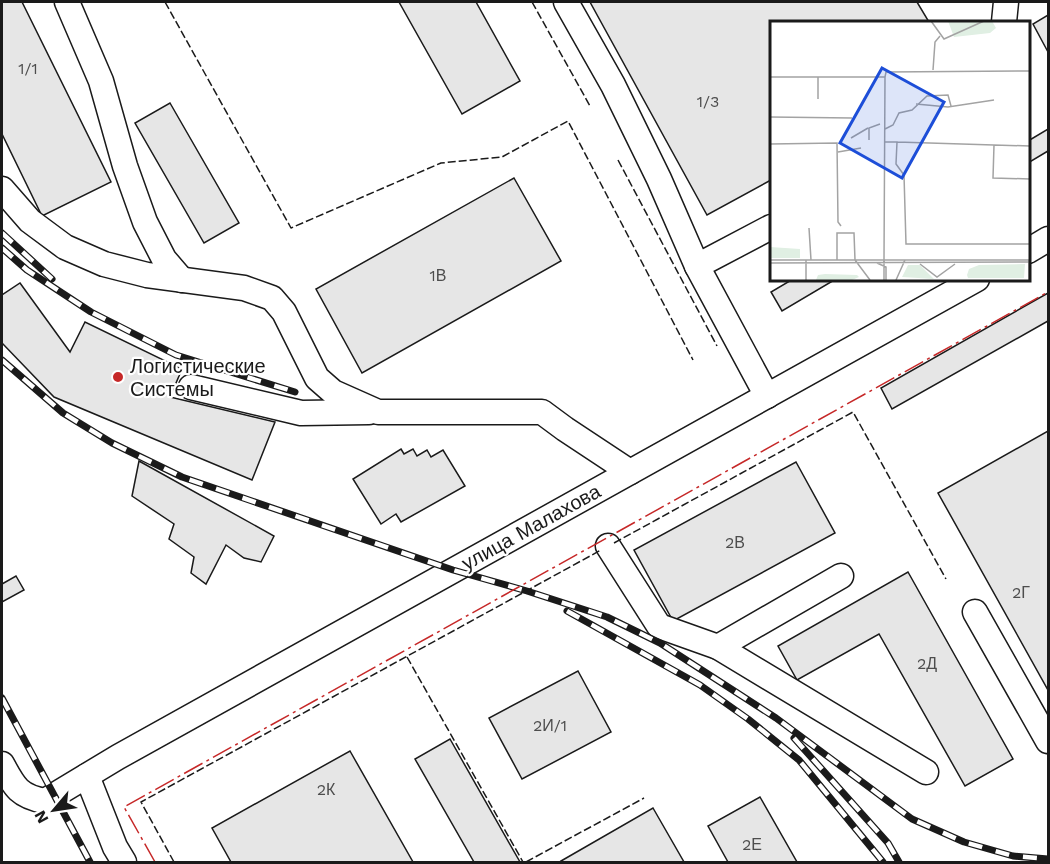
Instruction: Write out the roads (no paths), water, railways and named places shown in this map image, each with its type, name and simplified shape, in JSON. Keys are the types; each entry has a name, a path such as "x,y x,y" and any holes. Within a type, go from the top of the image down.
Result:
{"street":[{"path":"67,2 101,81 125,166 145,222 164,259 182,280"},
{"path":"566,2 613,85 654,168 697,266 767,396"},
{"path":"1004,21 1006,2"},
{"path":"2,189 30,220 65,247 104,264 147,275 244,288 272,298 284,312 317,378 333,392 378,412"},
{"path":"697,266 770,228"},
{"path":"1029,250 1048,239"},
{"name":"улица Малахова","path":"2,764 18,791 31,798 45,801 975,280"},
{"path":"191,387 301,413 542,412 630,472"},
{"path":"608,546 659,626 718,647 926,772"},
{"path":"718,647 841,576"},
{"path":"975,612 1048,741"},
{"path":"87,776 115,847 124,862"}],"railway":[{"path":"2,233 52,279"},
{"path":"2,248 27,270 91,312 176,355 295,392"},
{"path":"2,360 63,413 112,443 182,477 453,570 607,617 660,643 776,718 912,819 964,842 1013,856 1048,859"},
{"path":"567,611 700,685 748,719 799,760 883,862"},
{"path":"2,698 90,862"},
{"path":"794,738 888,843 899,862"}],"place":[{"name":"Логистические Системы","path":"118,377"}]}
